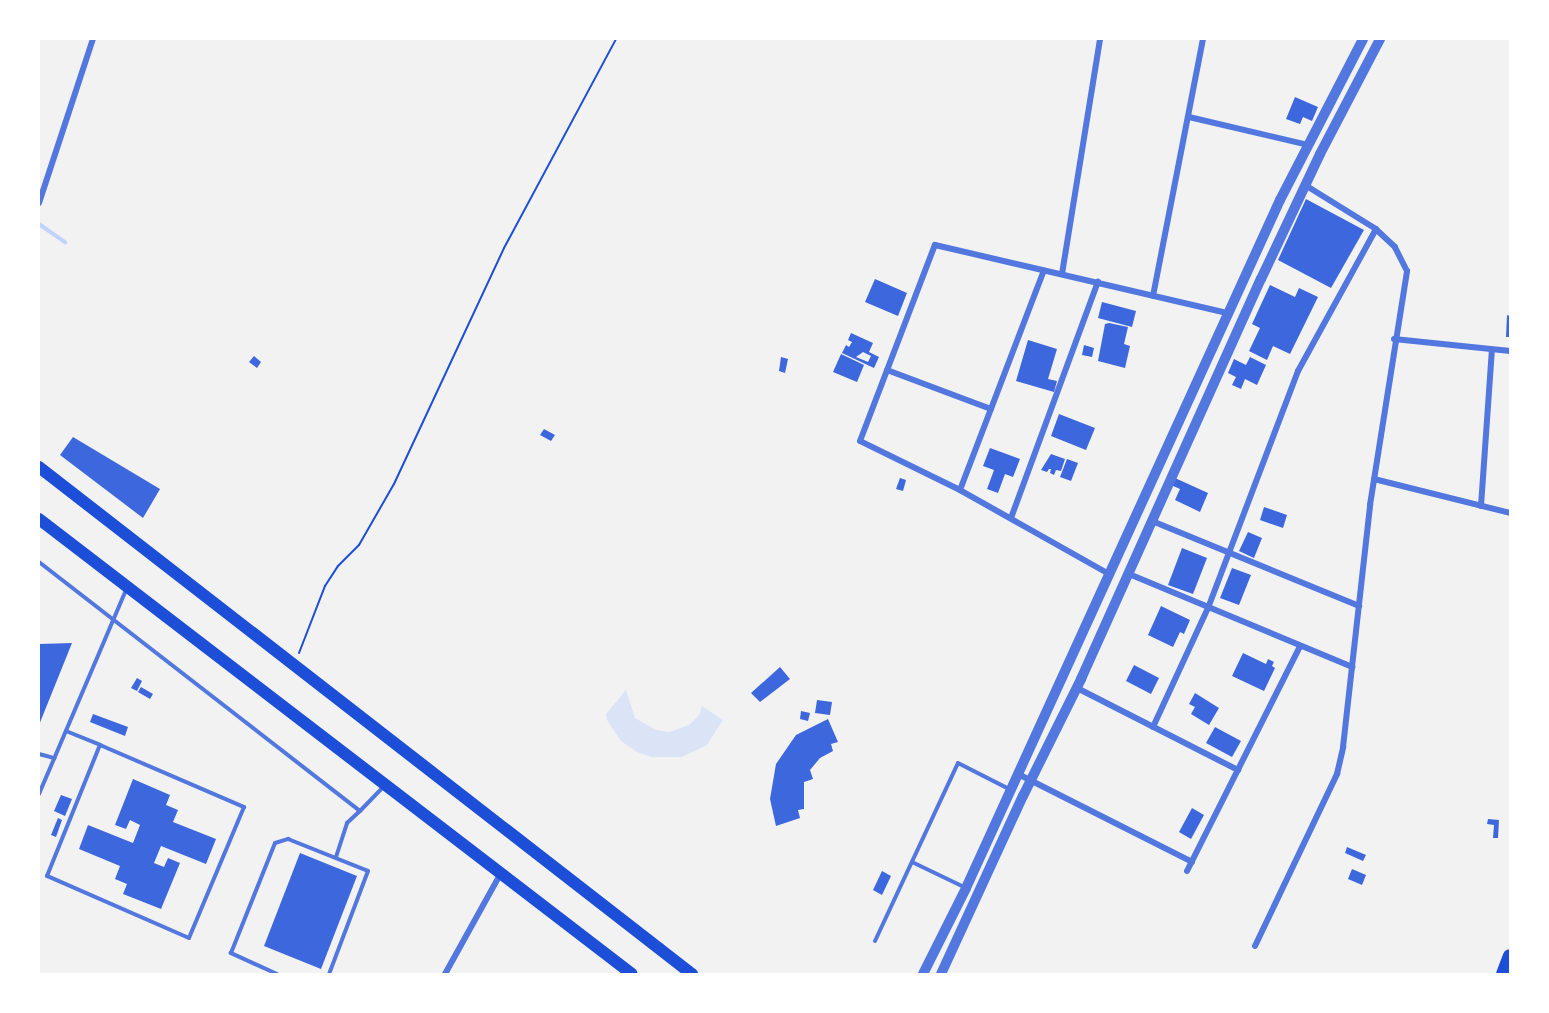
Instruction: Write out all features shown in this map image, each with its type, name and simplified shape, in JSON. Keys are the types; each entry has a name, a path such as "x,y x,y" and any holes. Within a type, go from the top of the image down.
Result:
{"highway":[{"path":"1503,974 1510,956"}],"main road":[{"path":"39,467 692,974"},
{"path":"39,519 632,974"}],"street":[{"path":"39,204 93,39"},
{"path":"1062,274 1100,39"},
{"path":"1153,296 1203,39"},
{"path":"923,974 966,888 1228,313 1308,145 1363,39"},
{"path":"941,974 1023,796 1077,688 1305,185 1380,39"},
{"path":"1348,65 1363,72"},
{"path":"1189,117 1308,145"},
{"path":"1255,946 1335,780 1343,747 1374,479 1394,339 1407,271 1395,247 1376,229 1305,185"},
{"path":"1153,727 1208,608 1298,371 1376,229"},
{"path":"1109,574 960,490 860,441 935,245 1228,313"},
{"path":"960,490 1044,270"},
{"path":"1011,518 1098,282"},
{"path":"1394,339 1510,351"},
{"path":"1481,506 1492,350"},
{"path":"887,370 991,409"},
{"path":"1166,450 1182,456"},
{"path":"1374,479 1510,513"},
{"path":"1152,521 1359,606"},
{"path":"1128,574 1352,668"},
{"path":"1187,871 1300,646"},
{"path":"1077,688 1238,770"},
{"path":"1018,774 1192,862"},
{"path":"1010,790 1023,796"},
{"path":"445,974 501,873"},
{"path":"966,888 978,893"}],"lane":[{"path":"39,562 360,811"},
{"path":"39,794 127,587"},
{"path":"66,731 100,745 244,807 189,938 47,876 100,745"},
{"path":"39,754 54,758"},
{"path":"875,941 958,763 1010,790"},
{"path":"336,857 347,823 386,784"},
{"path":"277,974 231,953 275,843 288,840 368,871 329,974"},
{"path":"912,862 966,888"}],"path":[{"path":"294,665 325,586 338,566 359,545 394,484 504,248 616,39"}],"shaded area":[{"path":"626,690 635,718 656,730 669,732 689,725 699,715 702,706 723,720 707,745 682,757 651,757 637,752 621,741 607,720 606,714"}],"building":[{"path":"1295,97 1318,107 1312,121 1303,117 1300,124 1286,119"},
{"path":"1306,199 1364,230 1331,288 1278,260"},
{"path":"875,279 907,293 898,316 865,302"},
{"path":"1270,285 1295,297 1299,288 1318,297 1290,354 1273,346 1267,360 1249,351 1260,328 1252,324"},
{"path":"1102,302 1136,311 1132,327 1098,318"},
{"path":"1507,315 1510,316 1510,337 1506,337"},
{"path":"1105,324 1128,327 1124,344 1130,346 1125,368 1098,361"},
{"path":"851,333 873,343 869,352 879,357 874,368 842,353 846,345 849,347 852,342 848,340","holes":["863,352 871,356 868,362 856,357"]},
{"path":"1028,340 1057,349 1048,379 1057,381 1054,392 1016,381"},
{"path":"1084,345 1094,348 1092,357 1082,355"},
{"path":"841,354 864,365 857,382 833,372"},
{"path":"254,356 261,362 257,368 249,362"},
{"path":"781,357 788,359 785,373 779,371"},
{"path":"1250,357 1266,365 1257,385 1245,379 1241,389 1232,385 1236,377 1228,373 1234,359 1246,365"},
{"path":"1059,414 1095,428 1086,450 1051,436"},
{"path":"544,429 555,435 551,441 540,435"},
{"path":"73,437 160,489 143,518 60,455"},
{"path":"990,448 1020,459 1013,477 1005,474 998,493 987,489 994,470 983,466"},
{"path":"1051,454 1065,459 1061,471 1056,470 1054,475 1050,473 1051,469 1047,472 1041,470"},
{"path":"1067,459 1078,463 1071,481 1060,477"},
{"path":"900,478 906,480 903,491 896,489"},
{"path":"1175,478 1208,493 1200,512 1175,500 1180,489 1171,485"},
{"path":"1264,507 1287,515 1283,528 1260,520"},
{"path":"1248,532 1262,538 1254,558 1239,551"},
{"path":"1182,548 1207,558 1193,594 1168,585"},
{"path":"1232,568 1251,575 1239,605 1220,598"},
{"path":"1161,606 1190,620 1184,634 1180,632 1173,647 1148,635"},
{"path":"72,643 39,725 39,644"},
{"path":"1243,653 1266,664 1268,659 1274,662 1272,666 1275,668 1264,691 1232,676"},
{"path":"1134,665 1159,678 1151,694 1126,681"},
{"path":"780,667 790,679 760,702 751,693"},
{"path":"137,678 142,681 137,691 131,688"},
{"path":"141,687 153,694 150,699 138,692"},
{"path":"1195,693 1219,708 1209,725 1191,714 1195,707 1189,704"},
{"path":"817,700 832,702 830,715 815,713"},
{"path":"801,711 810,713 808,721 800,719"},
{"path":"93,714 128,727 125,736 90,722"},
{"path":"828,719 838,742 831,744 833,751 820,758 810,770 813,779 804,782 804,809 798,810 800,818 776,826 770,799 776,764 796,735"},
{"path":"1215,727 1241,741 1232,757 1206,743"},
{"path":"133,779 170,795 166,805 178,810 173,822 216,839 206,864 161,846 154,863 164,867 168,858 180,863 161,909 123,894 127,884 115,879 120,866 79,849 88,825 133,843 140,825 130,820 126,829 115,825"},
{"path":"61,795 72,799 65,816 54,811"},
{"path":"1192,808 1204,815 1191,839 1179,832"},
{"path":"58,818 62,820 56,837 51,835"},
{"path":"1488,819 1499,820 1498,838 1493,838 1494,825 1487,824"},
{"path":"1347,847 1366,855 1363,861 1345,853"},
{"path":"300,853 357,876 321,969 264,946"},
{"path":"1352,869 1366,875 1362,885 1348,879"},
{"path":"882,871 891,876 882,895 873,890"}],"waterway":[{"path":"39,224 65,242"}]}
